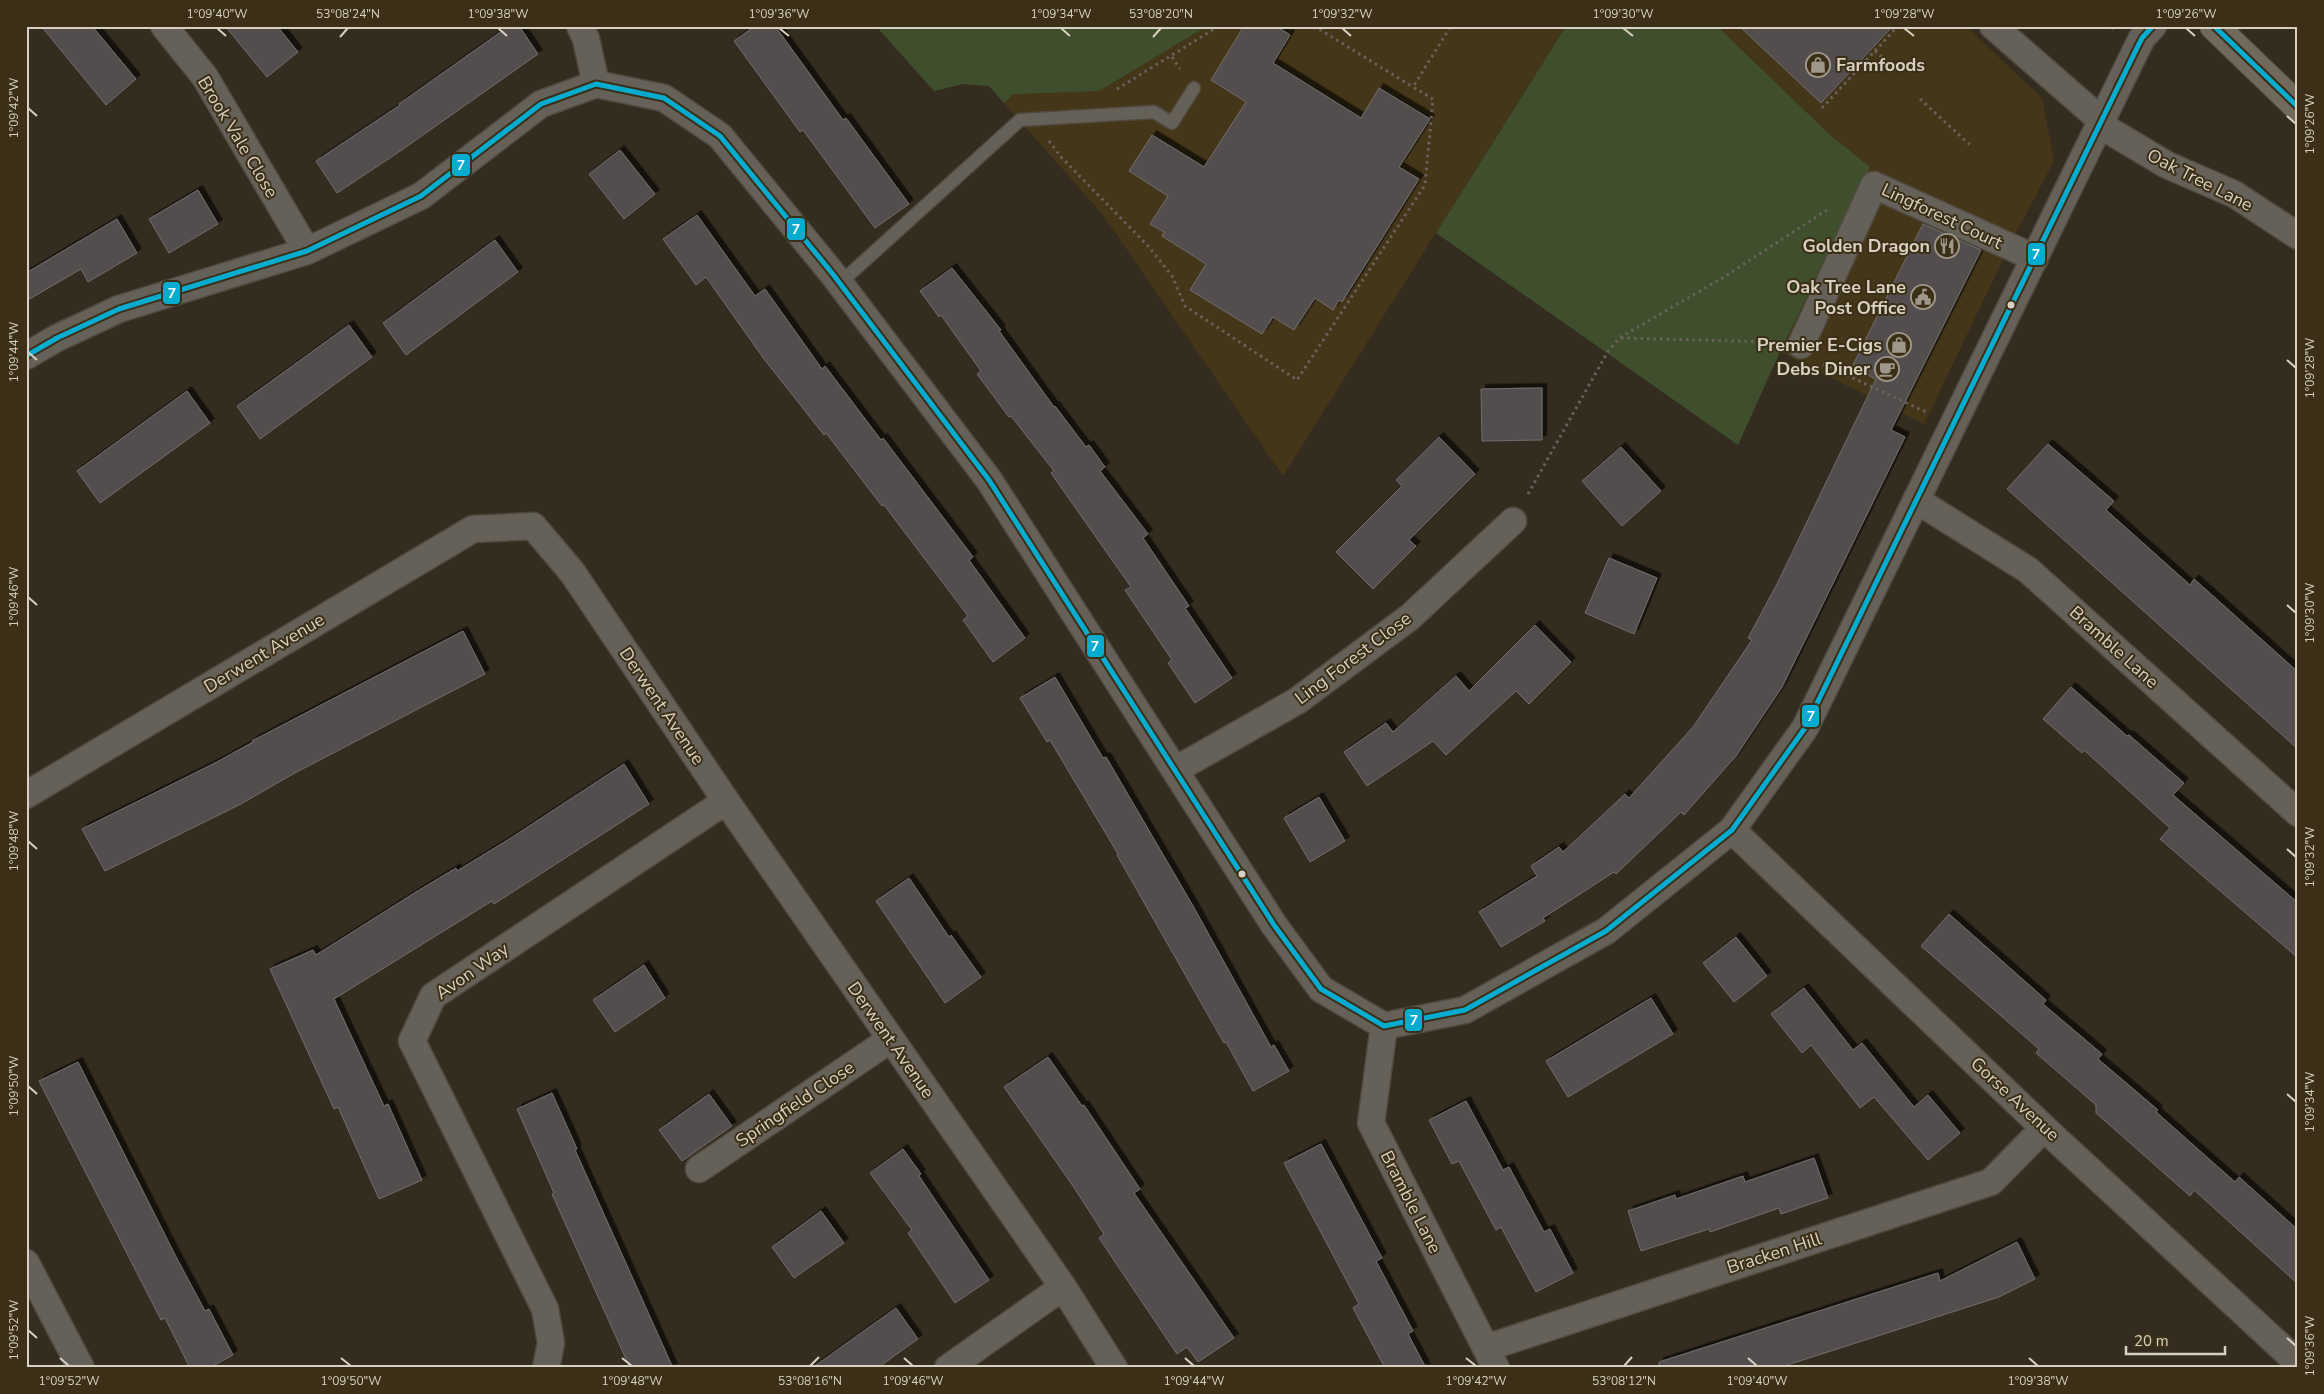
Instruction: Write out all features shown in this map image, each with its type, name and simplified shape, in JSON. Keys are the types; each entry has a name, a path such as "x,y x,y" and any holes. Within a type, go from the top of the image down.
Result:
{"main road":[{"path":"2214,26 2298,106"}],"street":[{"name":"Brook Vale Close","path":"164,26 205,78 307,252"},
{"path":"580,26 586,39 596,84"},
{"name":"Oak Tree Lane","path":"1993,26 2102,124 2167,165 2234,194 2298,236"},
{"path":"26,356 57,338 119,309 307,252 421,196 541,104 596,84 664,98 720,136 840,283 989,480 1274,925 1321,989 1384,1026 1465,1010 1606,931 1732,830 1805,728 2102,124 2142,38 2153,26"},
{"name":"Lingforest Court","path":"1801,345 1874,185 2035,258"},
{"name":"Bramble Lane","path":"1916,500 2028,570 2298,813"},
{"name":"Ling Forest Close","path":"1175,770 1297,701 1410,617 1513,521"},
{"name":"Derwent Avenue","path":"26,795 473,529 532,526 572,572 726,801 1063,1287 1114,1368"},
{"name":"Avon Way","path":"546,1368 551,1343 545,1309 412,1041 433,996 726,801"},
{"name":"Gorse Avenue","path":"1732,830 2044,1128 2293,1358 2297,1368"},
{"name":"Bramble Lane","path":"1384,1026 1372,1123 1491,1358"},
{"name":"Springfield Close","path":"698,1169 891,1039"},
{"name":"Bracken Hill","path":"1491,1358 1991,1182 2044,1128"},
{"path":"26,1263 81,1368"},
{"path":"948,1368 1063,1287"}],"lane":[{"path":"840,283 1020,120 1154,112 1172,123 1194,88"}],"path":[{"path":"1109,94 1220,26"},
{"path":"1033,120 1062,158 1149,247 1172,276 1185,306 1297,380 1425,185 1433,99 1314,26"},
{"path":"1413,87 1452,26"},
{"path":"1822,108 1898,26"},
{"path":"1875,51 1889,64"},
{"path":"1920,99 1970,145"},
{"path":"1513,521 1607,353 1619,338 1724,277 1859,189 1874,185"}],"shaded area":[{"path":"876,26 1566,26 1283,476 1103,215 989,86 963,84 934,91"},
{"path":"1717,26 1966,26 2042,98 2054,161 2014,237 1924,424 1780,352 1870,167 1829,134"}],"green space":[{"path":"876,26 1207,26 1099,91 1013,94 1004,103 989,86 963,84 934,91"},
{"path":"1566,26 1717,26 1829,134 1870,167 1780,352 1738,445 1436,233"}],"building":[{"path":"41,26 92,26 136,79 106,105"},
{"path":"225,26 277,26 298,52 267,77"},
{"path":"509,26 519,26 538,54 337,193 316,161 400,105"},
{"path":"755,26 775,26 843,120 846,118 909,204 875,228 803,130 800,132 734,41"},
{"path":"1244,26 1276,26 1290,35 1273,63 1361,118 1379,88 1430,119 1399,167 1419,179 1342,302 1339,300 1333,310 1315,298 1294,330 1273,317 1262,334 1190,290 1206,264 1162,236 1164,232 1150,224 1168,196 1129,171 1152,135 1204,167 1246,102 1211,80"},
{"name":"Farmfoods","path":"1739,26 1893,26 1821,103"},
{"path":"620,150 655,194 624,219 589,174"},
{"path":"198,190 218,224 169,253 149,219"},
{"path":"697,215 755,296 765,289 822,369 825,366 881,440 883,438 973,557 969,560 1025,638 993,662 963,620 968,616 884,505 882,506 826,433 824,435 764,359 706,277 696,285 663,239"},
{"path":"117,219 137,253 88,282 81,269 26,301 26,273"},
{"path":"1923,224 1981,250 1891,430 1905,437 1782,687 1736,756 1684,815 1681,812 1616,874 1614,872 1543,918 1545,921 1501,947 1479,912 1537,876 1531,866 1559,847 1563,852 1625,794 1629,798 1693,727 1752,640 1748,638 1777,584 1876,379 1852,367"},
{"path":"495,240 518,272 406,355 383,323"},
{"path":"952,268 1001,330 999,331 1054,407 1086,447 1089,445 1105,467 1100,471 1148,534 1143,538 1189,606 1185,608 1232,678 1195,703 1168,663 1172,660 1125,590 1131,587 1051,473 1054,471 1011,416 1009,417 977,374 981,371 941,315 939,317 920,291"},
{"path":"349,325 372,357 260,439 237,406"},
{"path":"1542,388 1542,440 1482,441 1481,389"},
{"path":"187,391 210,423 100,503 77,471"},
{"path":"1439,437 1475,474 1409,540 1416,546 1373,589 1336,552 1402,486 1396,480"},
{"path":"2048,444 2114,501 2106,510 2190,585 2194,579 2298,672 2298,749 2007,489"},
{"path":"1621,447 1661,491 1622,526 1582,481"},
{"path":"1609,558 1657,578 1634,634 1585,613"},
{"path":"1535,625 1571,662 1529,704 1516,691 1446,755 1433,741 1367,786 1344,752 1386,723 1393,732 1456,676 1469,691"},
{"path":"463,631 485,674 293,774 239,805 105,871 82,829 217,762 252,741"},
{"path":"1055,677 1103,758 1106,757 1193,906 1271,1047 1274,1045 1289,1071 1253,1091 1118,854 1050,740 1047,742 1020,698"},
{"path":"2071,687 2184,783 2173,795 2298,903 2298,958 2160,839 2170,828 2084,750 2082,753 2043,719"},
{"path":"624,764 649,804 494,904 492,901 334,999 384,1106 388,1104 422,1180 379,1199 338,1107 334,1109 270,969 313,950 316,955 456,868 457,871 511,838"},
{"path":"1319,797 1345,841 1310,862 1284,818"},
{"path":"909,878 949,937 951,935 981,977 945,1003 876,901"},
{"path":"1949,914 2046,1000 2043,1004 2102,1054 2098,1059 2158,1110 2156,1112 2235,1182 2239,1177 2298,1230 2298,1284 2194,1190 2190,1196 2096,1113 2096,1105 2036,1053 2039,1049 1921,946"},
{"path":"1736,937 1767,976 1734,1002 1703,963"},
{"path":"644,965 665,998 615,1032 593,1000"},
{"path":"1804,988 1853,1050 1862,1043 1914,1107 1928,1095 1960,1133 1928,1160 1874,1097 1860,1108 1811,1045 1802,1053 1771,1014"},
{"path":"1651,998 1673,1034 1568,1097 1546,1061"},
{"path":"1048,1057 1082,1106 1084,1105 1140,1189 1134,1193 1234,1338 1198,1362 1187,1347 1177,1354 1099,1238 1104,1234 1073,1186 1004,1087"},
{"path":"78,1062 175,1255 205,1311 209,1309 233,1355 209,1368 190,1368 165,1318 161,1320 39,1081"},
{"path":"552,1093 577,1149 575,1150 673,1368 630,1368 552,1194 554,1193 517,1109"},
{"path":"709,1094 732,1126 682,1161 659,1130"},
{"path":"1466,1101 1503,1170 1509,1167 1544,1232 1550,1229 1573,1273 1536,1292 1501,1227 1496,1230 1459,1161 1452,1164 1429,1120"},
{"path":"1321,1144 1382,1258 1376,1261 1413,1331 1408,1334 1426,1368 1385,1368 1353,1308 1359,1304 1284,1163"},
{"path":"903,1149 989,1280 955,1303 908,1233 912,1230 870,1173"},
{"path":"1814,1158 1828,1198 1781,1214 1779,1208 1710,1232 1709,1229 1641,1251 1628,1211 1675,1195 1676,1199 1743,1176 1745,1182"},
{"path":"821,1211 844,1243 794,1278 772,1247"},
{"path":"2017,1242 2035,1279 1999,1297 1778,1368 1659,1368 1659,1362 1938,1273 1940,1281"},
{"path":"896,1308 918,1339 878,1368 812,1368"}],"transit line":[{"name":"7","path":"596,84 664,98 720,136 832,273 989,480 1274,925 1321,989 1384,1026 1465,1010 1606,931 1732,830 1805,728 2136,50 2142,38 2153,26"},
{"name":"7","path":"2214,26 2298,107"},
{"name":"7","path":"26,356 57,338 119,309 307,251 421,196 541,104 596,84"}],"place":[{"name":"Farmfoods","path":"1818,65"},
{"name":"Golden Dragon","path":"1947,246"},
{"name":"Oak Tree Lane Post Office","path":"1923,297"},
{"name":"Premier E-Cigs","path":"1899,345"},
{"name":"Debs Diner","path":"1887,369"}]}
